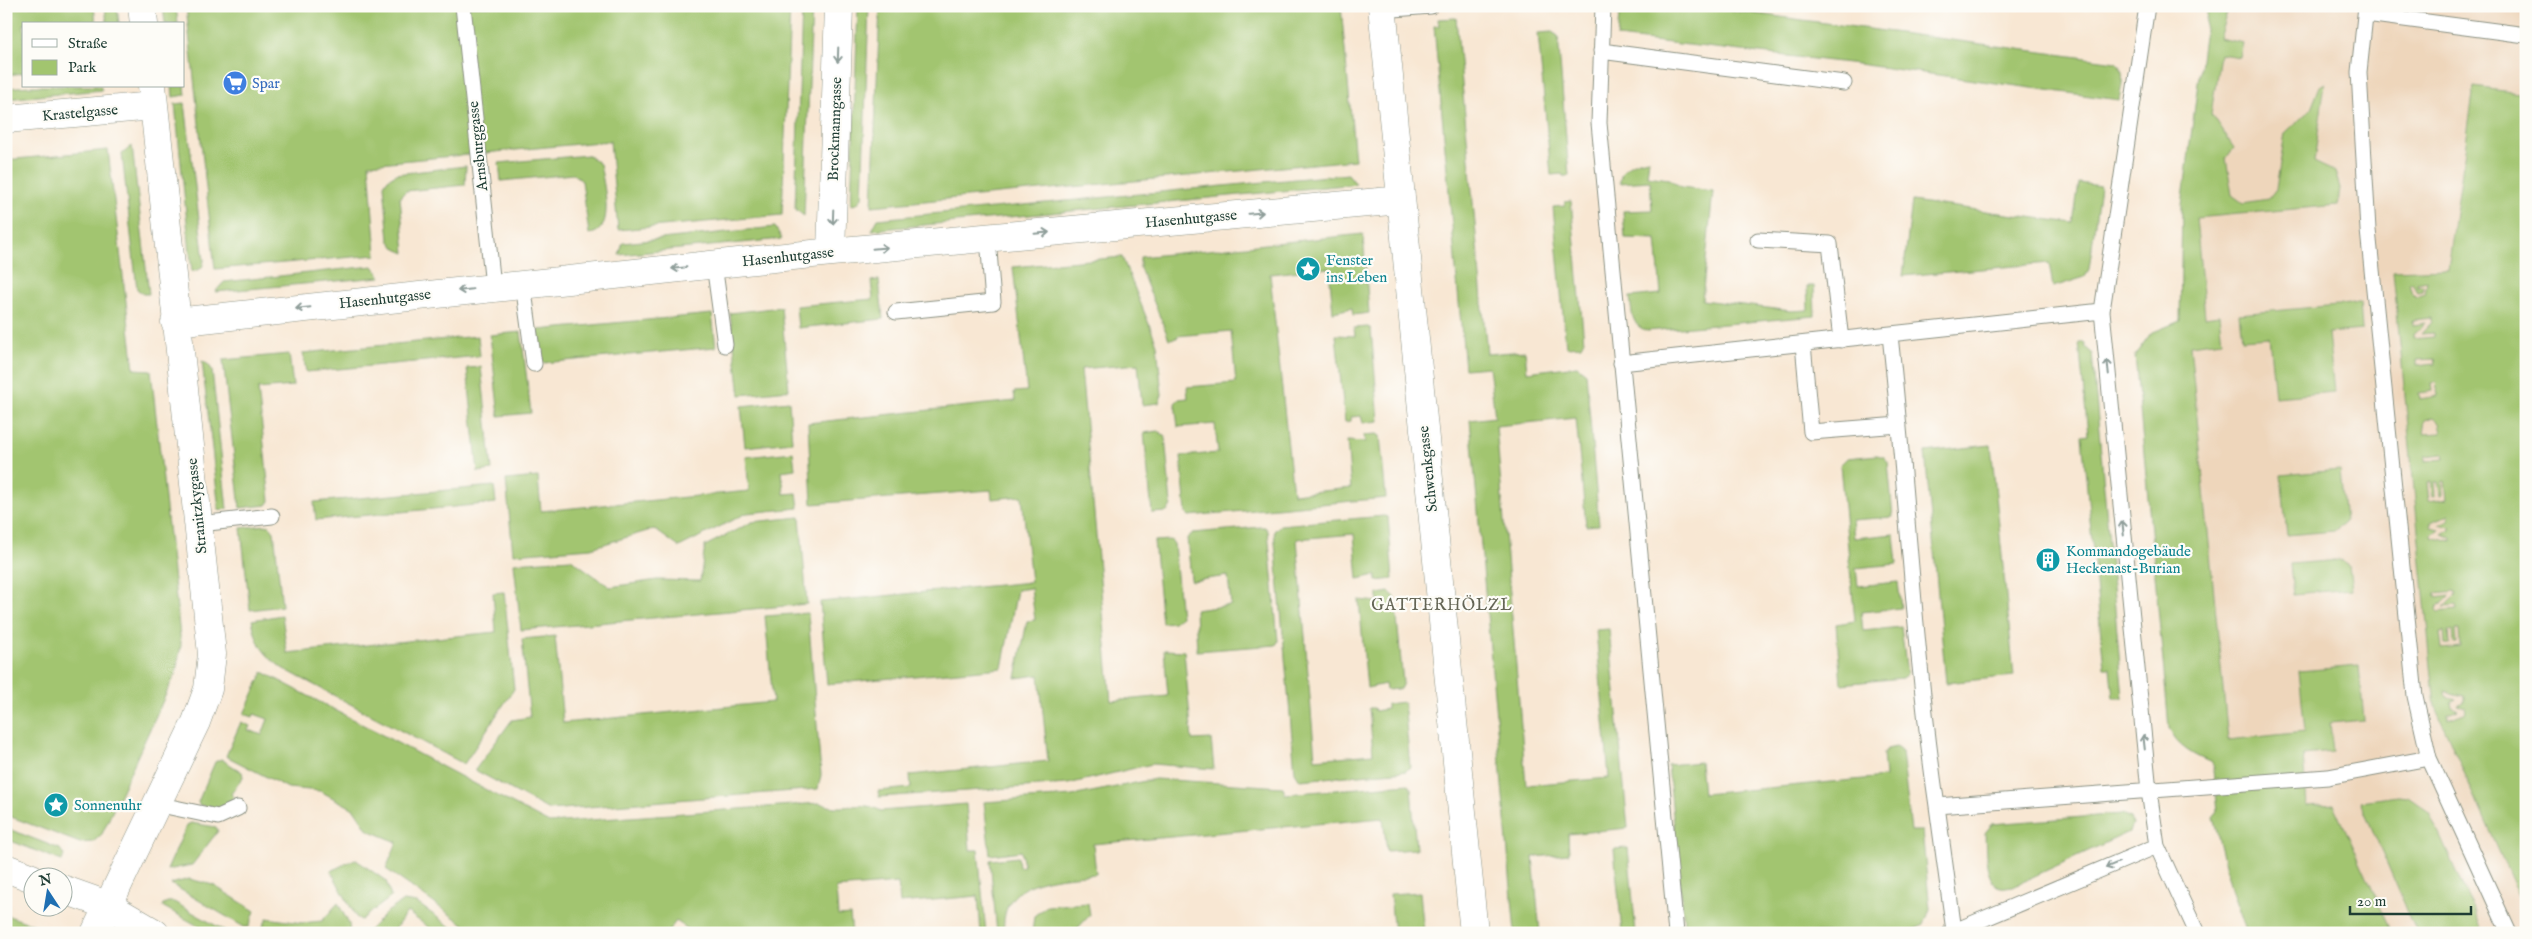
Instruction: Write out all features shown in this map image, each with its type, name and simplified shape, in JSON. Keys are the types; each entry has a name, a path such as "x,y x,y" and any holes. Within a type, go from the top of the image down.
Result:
{"street":[{"path":"142,6 144,22"},
{"name":"Brockmanngasse","path":"832,252 840,6"},
{"name":"Schwenkgasse","path":"1382,8 1474,933"},
{"name":"Krastelgasse","path":"6,120 153,96"},
{"name":"Stranitzkygasse","path":"95,933 196,722 208,689 212,654 175,322 153,96"},
{"name":"Hasenhutgasse","path":"175,322 493,286 832,252 1401,200"},
{"path":"6,868 22,874"},
{"path":"72,893 107,905 155,933"}],"lane":[{"name":"Arnsburggasse","path":"463,6 493,286"},
{"path":"1382,8 1430,6"},
{"path":"1603,6 1599,123 1676,933"},
{"path":"2147,6 2102,311 2149,791 2157,846 2197,933"},
{"path":"2509,933 2429,758 2414,696 2368,230 2359,72 2366,10 2526,35"},
{"path":"1601,51 1844,83"},
{"path":"896,312 993,302 988,238"},
{"path":"1758,240 1830,244 1841,340"},
{"path":"714,264 725,346"},
{"path":"523,284 534,364"},
{"path":"1621,363 2102,311"},
{"path":"1890,335 1925,726 1937,806 1952,932 2157,846"},
{"path":"1803,344 1811,432 1899,425"},
{"path":"199,524 272,516"},
{"path":"1937,806 2328,777 2429,758"},
{"path":"156,804 218,817 238,808"}],"shaded area":[{"path":"2208,6 2526,6 2526,933 2368,933 2235,882 2179,368 2182,205"}],"green space":[{"path":"6,6 94,6 96,22 22,22 22,73 6,75"},
{"path":"105,6 117,6 119,22 107,22"},
{"path":"163,6 176,6 178,22 165,22"},
{"path":"186,6 790,6 782,215 618,230 610,141 369,164 376,255 215,269"},
{"path":"802,6 812,6 804,216 795,209"},
{"path":"858,6 869,6 862,198 857,204 851,205"},
{"path":"880,6 1341,6 1355,160 872,206"},
{"path":"1620,6 1698,6 2116,62 2121,70 2122,85 2119,100 1858,64 1617,37"},
{"path":"2208,6 2229,6 2219,38 2243,43 2240,57 2220,54 2211,114 2234,148 2226,158 2232,195 2243,203 2268,199 2276,189 2285,133 2311,109 2320,86 2325,83 2314,162 2335,172 2340,188 2338,205 2196,218 2205,317 2219,315 2222,341 2190,345 2228,740 2305,732 2299,671 2359,666 2364,720 2330,723 2333,752 2303,755 2307,806 2334,804 2392,933 2247,933 2231,889 2213,816 2218,810 2212,763 2181,746 2169,728 2135,355 2151,333 2180,321 2182,205"},
{"path":"1456,18 1487,354 1525,351 1527,372 1577,366 1586,373 1599,525 1586,526 1576,418 1496,426 1526,785 1609,778 1596,630 1609,629 1628,828 1568,834 1569,854 1533,857 1540,933 1515,933 1470,420 1495,417 1489,367 1465,369 1434,26 1439,26 1438,19"},
{"path":"1552,32 1558,36 1569,176 1563,176 1562,174 1551,175 1538,33"},
{"path":"185,86 186,95 173,97 172,88"},
{"path":"2474,87 2526,94 2526,912 2435,707 2393,271 2448,269","holes":["2427,281 2425,294 2417,297 2412,294 2409,283 2412,283 2418,292 2423,291 2424,285 2418,286 2417,283","2432,318 2432,322 2421,334 2433,333 2433,337 2414,339 2414,335 2425,323 2413,325 2412,320","2435,359 2436,364 2416,366 2416,360","2436,382 2438,396 2420,399 2419,393 2432,391 2431,384","2434,417 2440,423 2442,433 2423,434 2425,420","2443,454 2444,459 2425,461 2425,456","2445,481 2447,498 2429,501 2427,483 2431,482 2432,496 2435,495 2434,482 2438,482 2440,495 2443,494 2442,482","2449,514 2449,520 2439,524 2450,527 2450,530 2442,535 2451,538 2451,542 2432,537 2432,534 2439,529 2431,527 2431,522","2455,591 2456,595 2444,607 2456,606 2457,610 2438,612 2437,608 2450,595 2437,597 2436,593","2455,630 2459,630 2460,647 2442,649 2440,632 2444,631 2445,644 2449,644 2448,631 2452,631 2453,643 2456,643","2445,691 2464,696 2464,701 2458,705 2466,707 2467,712 2448,719 2448,714 2458,710 2452,707 2451,702 2457,699 2446,696"]},
{"path":"6,88 101,88 102,90 6,99"},
{"path":"185,103 204,261 202,268 192,272 175,104"},
{"path":"132,146 149,294 143,294 137,289 122,154"},
{"path":"108,150 134,369 151,370 181,645 176,672 102,834 93,842 80,843 6,815 6,160"},
{"path":"588,155 600,164 606,205 606,216 603,225 598,231 589,234 582,181 573,174 501,181 499,163"},
{"path":"1649,159 1647,176 1669,179 1681,187 1713,191 1702,300 1791,311 1808,310 1807,286 1814,286 1815,316 1647,331 1638,325 1633,318 1630,297 1661,294 1656,239 1625,238 1623,211 1652,210 1650,181 1620,183 1625,169 1633,163"},
{"path":"466,166 465,185 406,191 400,197 405,253 396,249 389,240 384,185 388,179 396,174"},
{"path":"1348,174 1356,184 872,230 878,219"},
{"path":"2079,183 2100,186 2089,269 2085,277 2053,287 2049,263 1903,276 1912,201 2073,223"},
{"path":"1571,201 1584,342 1582,346 1566,347 1553,207 1565,206 1565,202"},
{"path":"775,227 782,239 619,255 623,243"},
{"path":"1363,234 1369,313 1353,315 1352,308 1333,312 1329,268 1270,274 1293,494 1351,488 1347,441 1365,442 1364,435 1377,434 1380,436 1386,498 1189,516 1186,513 1181,456 1218,453 1215,424 1178,427 1175,403 1179,399 1188,398 1187,387 1236,383 1231,331 1177,336 1177,338 1169,339 1140,268 1140,257"},
{"path":"1122,257 1157,344 1162,395 1159,403 1142,405 1138,364 1081,369 1111,701 1168,696 1164,650 1184,651 1192,740 1211,739 1214,769 1152,764 1068,784 879,797 878,791 911,788 910,775 1048,761 1039,675 1016,678 1027,621 1035,620 1031,588 1017,590 1002,668 827,684 820,602 1031,582 1022,496 992,499 991,490 812,504 808,423 1015,401 1014,392 1027,391 1013,267"},
{"path":"373,266 381,277 215,292 224,282"},
{"path":"879,280 883,319 798,328 796,306 873,299 871,281"},
{"path":"2360,303 2362,330 2328,333 2334,392 2275,397 2269,337 2242,339 2239,314"},
{"path":"781,307 789,390 740,395 730,313"},
{"path":"712,314 716,347 543,363 538,330"},
{"path":"1368,327 1371,329 1379,421 1363,423 1361,416 1351,417 1351,421 1345,422 1336,335 1355,336 1354,328"},
{"path":"521,332 531,413 499,416 490,335"},
{"path":"478,336 480,356 306,372 303,353"},
{"path":"2079,342 2084,342 2086,348 2092,353 2123,698 2113,698 2110,668 2104,668 2082,436 2088,435"},
{"path":"289,354 293,386 258,389 270,501 267,505 240,508 223,360"},
{"path":"202,361 209,365 212,370 227,509 219,510"},
{"path":"481,367 492,470 478,472 467,368"},
{"path":"789,401 792,442 745,447 741,406"},
{"path":"1158,431 1165,436 1171,505 1167,512 1152,513 1144,433"},
{"path":"1991,445 2014,676 1946,683 1925,452"},
{"path":"793,452 795,469 782,471 784,494 797,493 799,508 747,513 679,547 654,529 591,548 513,554 506,480 538,477 541,511 749,491 746,457"},
{"path":"1877,455 1884,457 1888,462 1893,517 1852,520 1854,538 1894,534 1897,564 1856,568 1858,586 1898,582 1901,608 1861,612 1863,631 1901,627 1907,674 1902,678 1841,684 1836,624 1855,621 1840,465 1847,458"},
{"path":"2340,470 2345,522 2334,531 2287,535 2281,475"},
{"path":"494,486 496,503 316,520 314,502"},
{"path":"800,517 807,604 521,630 514,563 571,559 610,587 657,580 700,581 705,546 752,522"},
{"path":"1388,517 1393,579 1376,581 1376,575 1358,579 1354,534 1297,539 1315,759 1373,754 1369,708 1374,708 1375,711 1387,709 1387,704 1404,702 1410,767 1406,771 1300,780 1295,772 1274,531 1280,525"},
{"path":"270,526 274,531 282,606 250,610 241,528"},
{"path":"1265,527 1268,531 1278,641 1276,645 1197,651 1195,610 1231,605 1228,576 1192,581 1187,538 1193,533"},
{"path":"1171,540 1174,544 1181,617 1174,622 1162,623 1154,541"},
{"path":"2340,560 2349,566 2352,589 2293,594 2290,564"},
{"path":"504,592 514,689 464,764 282,668 261,647 252,620 282,615 287,653 496,632 493,593"},
{"path":"1389,592 1395,597 1403,683 1400,689 1386,690 1385,684 1367,688 1359,600 1378,602 1378,594"},
{"path":"808,613 821,775 818,789 549,810 475,770 512,720 530,717 522,639 555,636 563,723 773,702 765,616"},
{"path":"263,672 549,823 820,803 836,807 873,807 881,811 966,804 970,850 978,850 986,933 981,933 978,896 900,903 898,883 836,888 838,916 850,915 852,933 694,933 676,921 667,933 476,933 386,869 397,842 368,830 354,809 320,791 288,788 226,756 241,722 250,726 248,730 262,735 268,719 254,714 253,717 244,714"},
{"path":"1896,747 1902,752 1911,831 1922,831 1930,909 1924,925 1906,933 1685,933 1668,765 1700,762 1703,794 1885,777 1883,754 1887,749"},
{"path":"221,759 242,772 243,777 231,794 234,797 230,801 231,803 219,809 199,805 198,802 215,762"},
{"path":"1155,779 1283,787 1285,794 1409,784 1411,788 1416,849 1387,851 1383,818 1093,844 1096,874 1048,880 1034,884 1021,891 1011,901 1005,915 1004,933 997,933 990,860 1018,857 1019,867 1024,866 1021,851 990,855 984,802 1072,796"},
{"path":"2399,796 2408,797 2429,812 2482,929 2474,933 2417,933 2360,801"},
{"path":"2122,814 2130,818 2132,825 2129,832 2013,886 2001,887 1995,885 1991,880 1987,864 1985,833 1992,824"},
{"path":"191,823 216,827 218,831 192,865 167,870 187,825"},
{"path":"6,828 60,849 64,855 62,861 6,839"},
{"path":"1628,848 1636,933 1622,933 1614,849"},
{"path":"355,859 386,881 391,897 361,920 356,917 331,871"},
{"path":"189,879 213,885 255,911 249,927 244,927 171,884"},
{"path":"1420,892 1424,933 1394,933 1390,894"},
{"path":"403,901 417,903 455,930 456,933 437,933 407,912 392,933 366,933 387,912"},
{"path":"167,902 174,902 229,933 211,933 162,906"},
{"path":"338,903 349,924 350,933 260,933 267,918 302,923 322,921"},
{"path":"1088,903 1090,915 1073,933 1032,933 1034,916 1047,906"},
{"path":"6,915 43,928 46,933 6,933"}],"place":[{"name":"Spar","path":"235,83"},
{"name":"Fenster ins Leben","path":"1308,269"},
{"name":"Kommandogebäude Heckenast-Burian","path":"2048,560"},
{"name":"Sonnenuhr","path":"56,805"}],"district":[{"name":"GATTERHÖLZL","path":"1442,606"}]}
